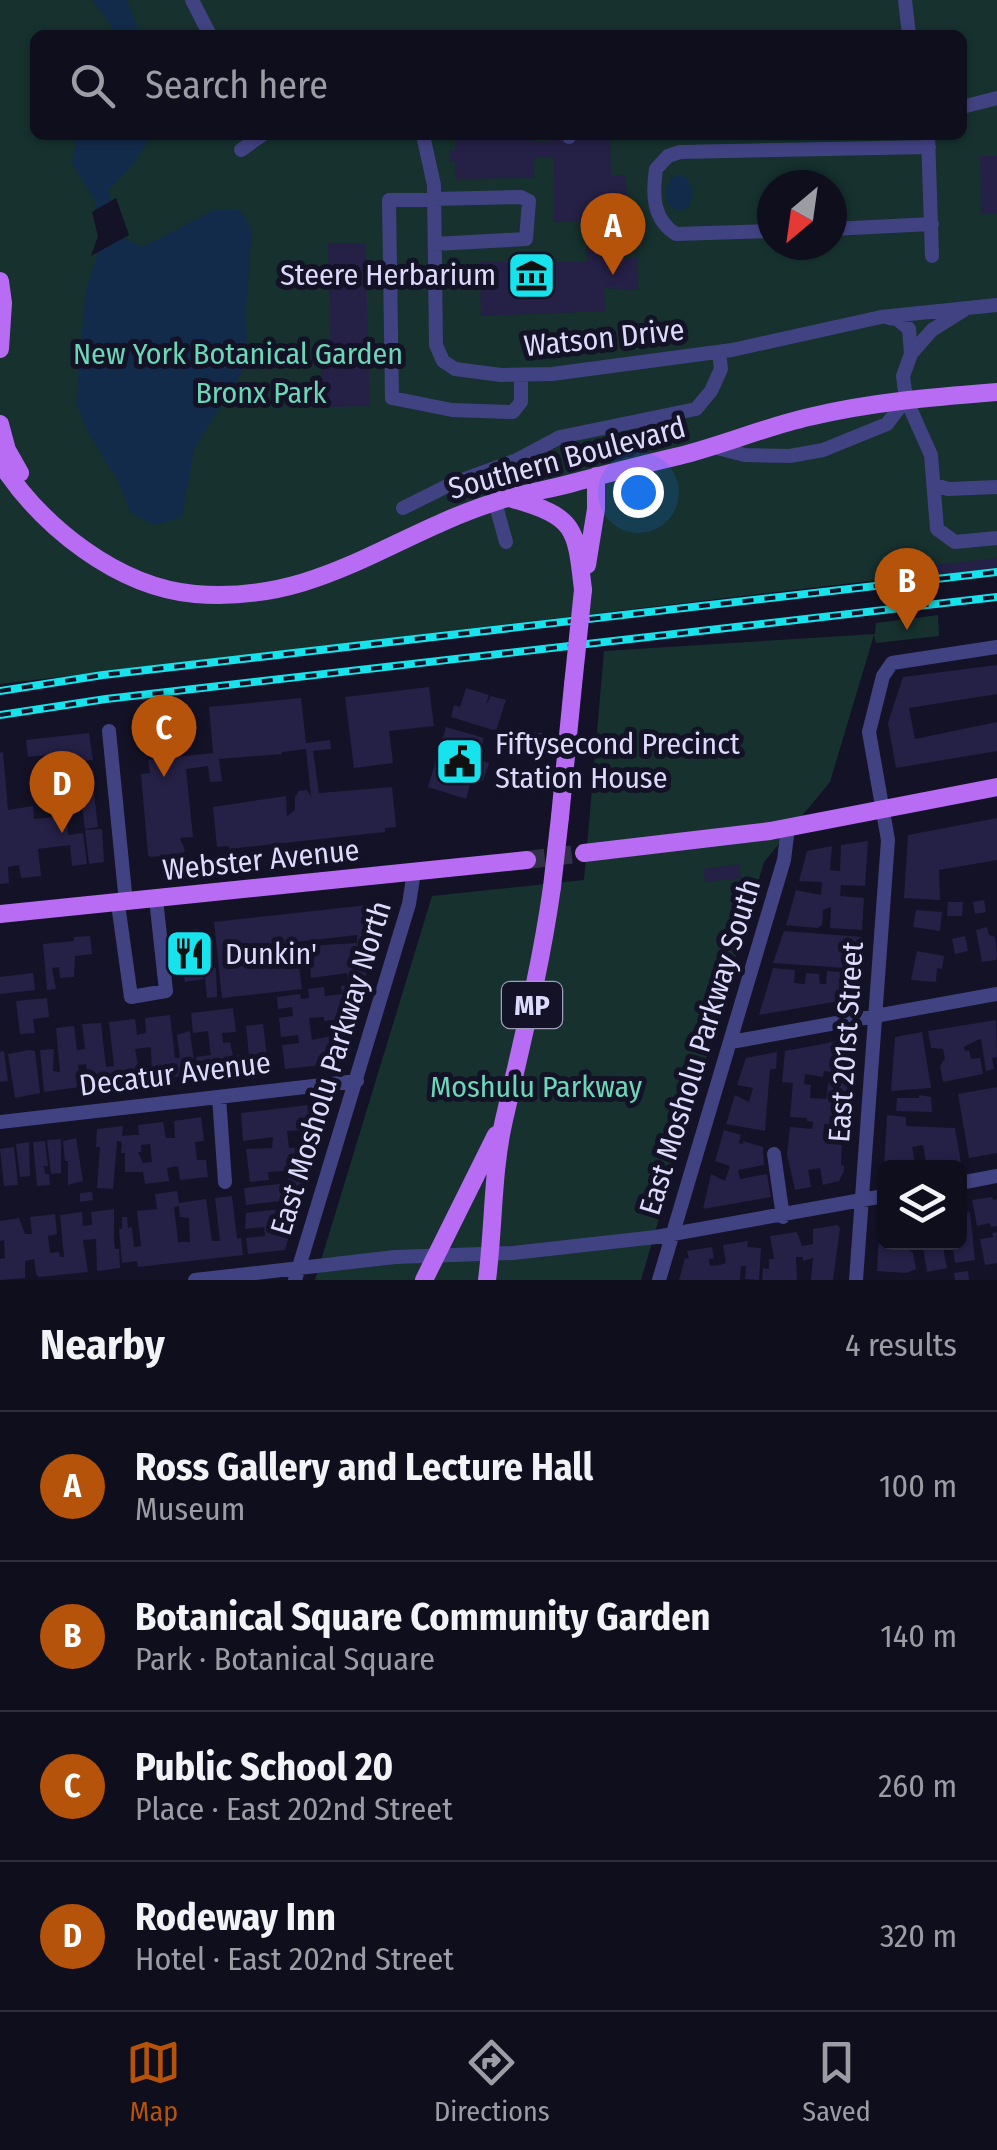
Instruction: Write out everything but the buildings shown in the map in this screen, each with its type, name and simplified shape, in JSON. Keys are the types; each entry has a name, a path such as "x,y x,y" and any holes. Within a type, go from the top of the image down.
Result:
{"main road":[{"path":"0,281 0,349"},
{"name":"Southern Boulevard","path":"0,462 21,493 99,560 147,584 174,591 227,595 284,588 328,576 431,525 501,500 712,447 804,418 906,399 997,392"},
{"name":"Southern Boulevard","path":"0,424 12,460 58,527"},
{"name":"MP","path":"487,1280 504,1121 528,1027 552,887 583,590 596,509 596,476"},
{"path":"501,500 548,509 569,526 579,552 583,590"},
{"path":"584,854 788,828 997,787"},
{"name":"Webster Avenue","path":"0,914 527,860"},
{"name":"MP","path":"424,1280 504,1121"}],"street":[{"path":"192,0 207,30"},
{"path":"905,0 908,30"},
{"path":"967,106 997,98"},
{"path":"241,150 255,140"},
{"name":"Watson Drive","path":"424,140 434,200 436,344 443,361 467,372 584,372 719,352 882,317 997,305"},
{"path":"757,231 676,234 666,227 656,210 656,170 668,156 680,152 929,141 932,256"},
{"path":"434,244 526,239 529,204 521,197 390,200 392,398 452,410 513,412 520,402 521,375"},
{"path":"847,227 932,224"},
{"path":"969,307 937,326 912,354 903,376 906,399 928,441 938,529 945,537 960,542 997,538"},
{"path":"882,317 906,325 912,354"},
{"path":"403,508 451,484 517,460 560,437 696,409 711,392 720,369 719,352"},
{"path":"712,447 744,455 790,456 823,450 887,424 906,399"},
{"path":"935,486 948,490 997,486"},
{"path":"501,500 506,542"},
{"name":"East 201st Street","path":"856,1280 888,840 869,732 888,666 997,647"},
{"path":"109,731 131,997 166,991 156,899"},
{"path":"526,739 566,744"},
{"name":"East Mosholu Parkway South","path":"660,1280 784,860 788,828"},
{"name":"East Mosholu Parkway North","path":"297,1274 409,904 414,872"},
{"path":"730,1042 997,994"},
{"name":"Decatur Avenue","path":"0,1122 356,1081"},
{"path":"219,1097 225,1182"},
{"path":"774,1154 783,1217"},
{"path":"967,1182 997,1176"},
{"path":"195,1280 297,1274 436,1255 673,1234 877,1197"}],"green space":[{"name":"New York Botanical Garden","path":"0,0 997,0 997,566 0,684"},
{"name":"Moshulu Parkway","path":"938,615 939,636 876,643 874,635 830,782 764,862 641,1280 315,1280 432,896 584,880 604,651 875,634 876,623"}],"water":[{"path":"92,0 127,0 138,30 112,30"},
{"path":"76,140 149,140 108,191 124,238 142,247 216,209 240,210 252,229 246,309 247,364 194,449 182,517 155,525 131,513 118,481 87,431 76,402 85,294 103,236 94,199 72,163"},
{"path":"679,174 688,179 693,192 689,207 679,211 668,204 665,193 670,179"}],"pier":[{"path":"116,198 129,235 91,256 98,236 92,212"}],"tunnel":[{"path":"527,860 584,853"}],"railway":[{"path":"0,691 103,675 997,572"},
{"path":"0,715 106,699 997,597"}],"place":[{"name":"Steere Herbarium","path":"531,275"},
{"name":"Ross Gallery and Lecture Hall","path":"613,275"},
{"name":"Botanical Square Community Garden","path":"907,630"},
{"name":"Fiftysecond Precinct Station House","path":"460,761"},
{"name":"Public School 20","path":"164,777"},
{"name":"Rodeway Inn","path":"62,833"},
{"name":"Dunkin'","path":"190,954"}],"park label":[{"name":"Bronx Park","path":"261,393"}]}
